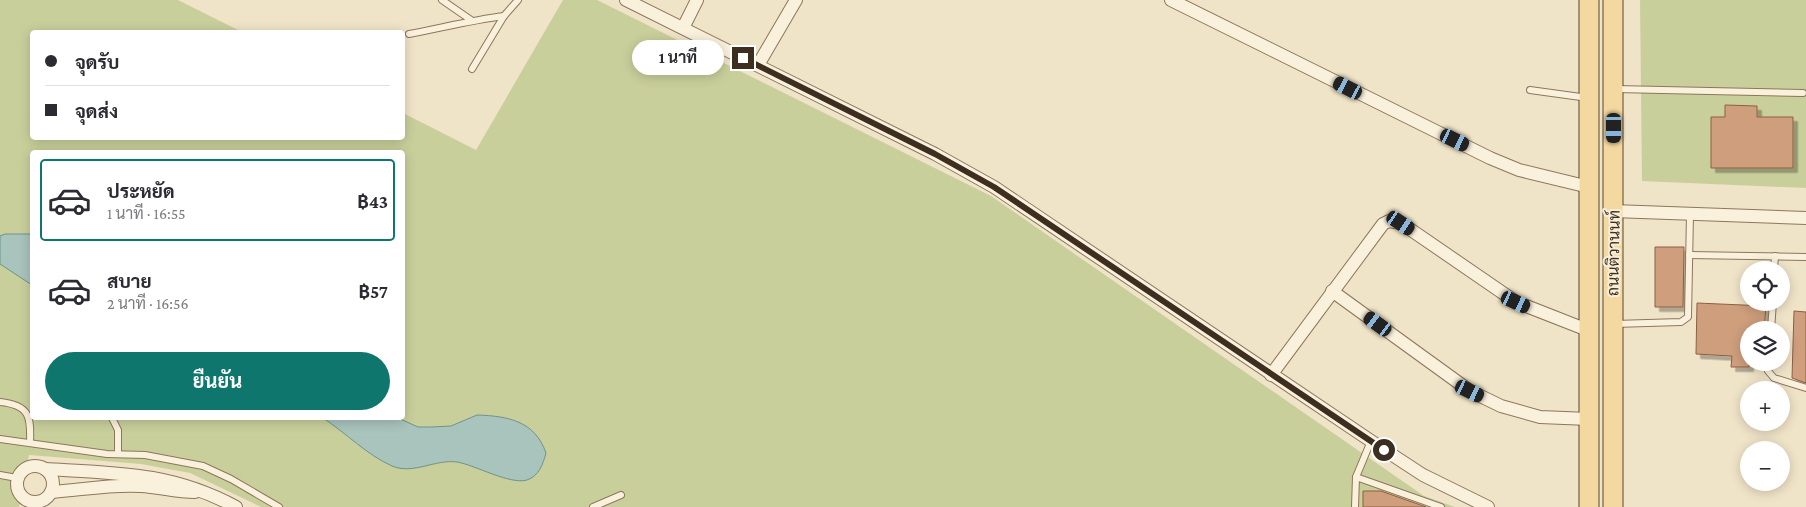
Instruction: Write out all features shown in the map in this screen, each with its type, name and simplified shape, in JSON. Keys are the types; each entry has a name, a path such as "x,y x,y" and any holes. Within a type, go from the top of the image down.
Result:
{"main road":[{"name":"ถนนติวานนท์","path":"1589,0 1590,507"},
{"name":"ถนนติวานนท์","path":"1613,0 1613,507"},
{"path":"1589,187 1614,188"},
{"path":"1590,211 1613,211"}],"street":[{"path":"626,0 935,154 994,187 1370,441 1423,475 1488,507"},
{"path":"682,28 697,0"},
{"path":"758,65 796,0"},
{"path":"1171,0 1490,158 1519,170 1589,187"},
{"path":"1613,211 1806,218"},
{"path":"1272,375 1382,224 1388,220 1395,221 1516,302 1590,331"},
{"path":"1332,291 1470,391 1501,406 1540,417 1589,419"},
{"path":"18,507 17,478 28,467 36,466 45,469 140,475 170,480 236,507"},
{"path":"45,469 51,475 53,484 47,499"},
{"path":"19,494 28,502 37,502 115,486 142,486 174,492 202,492"}],"lane":[{"path":"442,0 471,20"},
{"path":"472,69 504,16 517,0"},
{"path":"409,34 471,20 504,16"},
{"path":"1614,89 1803,93"},
{"path":"1530,90 1589,99"},
{"path":"1612,324 1681,322 1688,317 1690,214"},
{"path":"1689,255 1806,257"},
{"path":"1775,256 1775,261"},
{"path":"1768,371 1774,378 1806,388"},
{"path":"0,402 25,410 30,414"},
{"path":"30,443 31,420"},
{"path":"113,420 118,430 118,454"},
{"path":"0,439 118,454 145,455 203,466 231,479 279,507"},
{"path":"1355,507 1356,477 1370,441"},
{"path":"0,475 17,478"},
{"path":"1356,477 1441,507"},
{"path":"593,507 621,495"}],"green space":[{"path":"0,0 178,0 238,30 30,30 30,140 405,140 405,114 476,150 563,0 597,0 991,196 1424,496 1455,507 261,507 190,473 141,464 29,455 19,507 0,507"},
{"path":"1640,0 1806,0 1806,188 1642,181"}],"water":[{"path":"5,234 30,234 30,284 0,264 0,236"},
{"path":"477,415 499,417 519,422 528,427 541,442 546,453 542,465 535,476 520,481 511,480 457,462 408,469 400,468 392,466 374,456 326,420 402,420 418,427 451,426"}],"building":[{"path":"1725,105 1757,106 1757,117 1793,117 1793,168 1711,168 1711,117 1725,117"},
{"path":"1655,247 1684,247 1683,307 1655,307"},
{"path":"1697,303 1740,305 1740,311 1766,311 1765,321 1740,321 1740,367 1731,367 1732,356 1696,354"},
{"path":"1794,311 1806,312 1806,383 1792,378"},
{"path":"1363,491 1381,491 1426,507 1363,507"}],"route":[{"path":"743,58 935,154 994,187 1384,450"}]}
